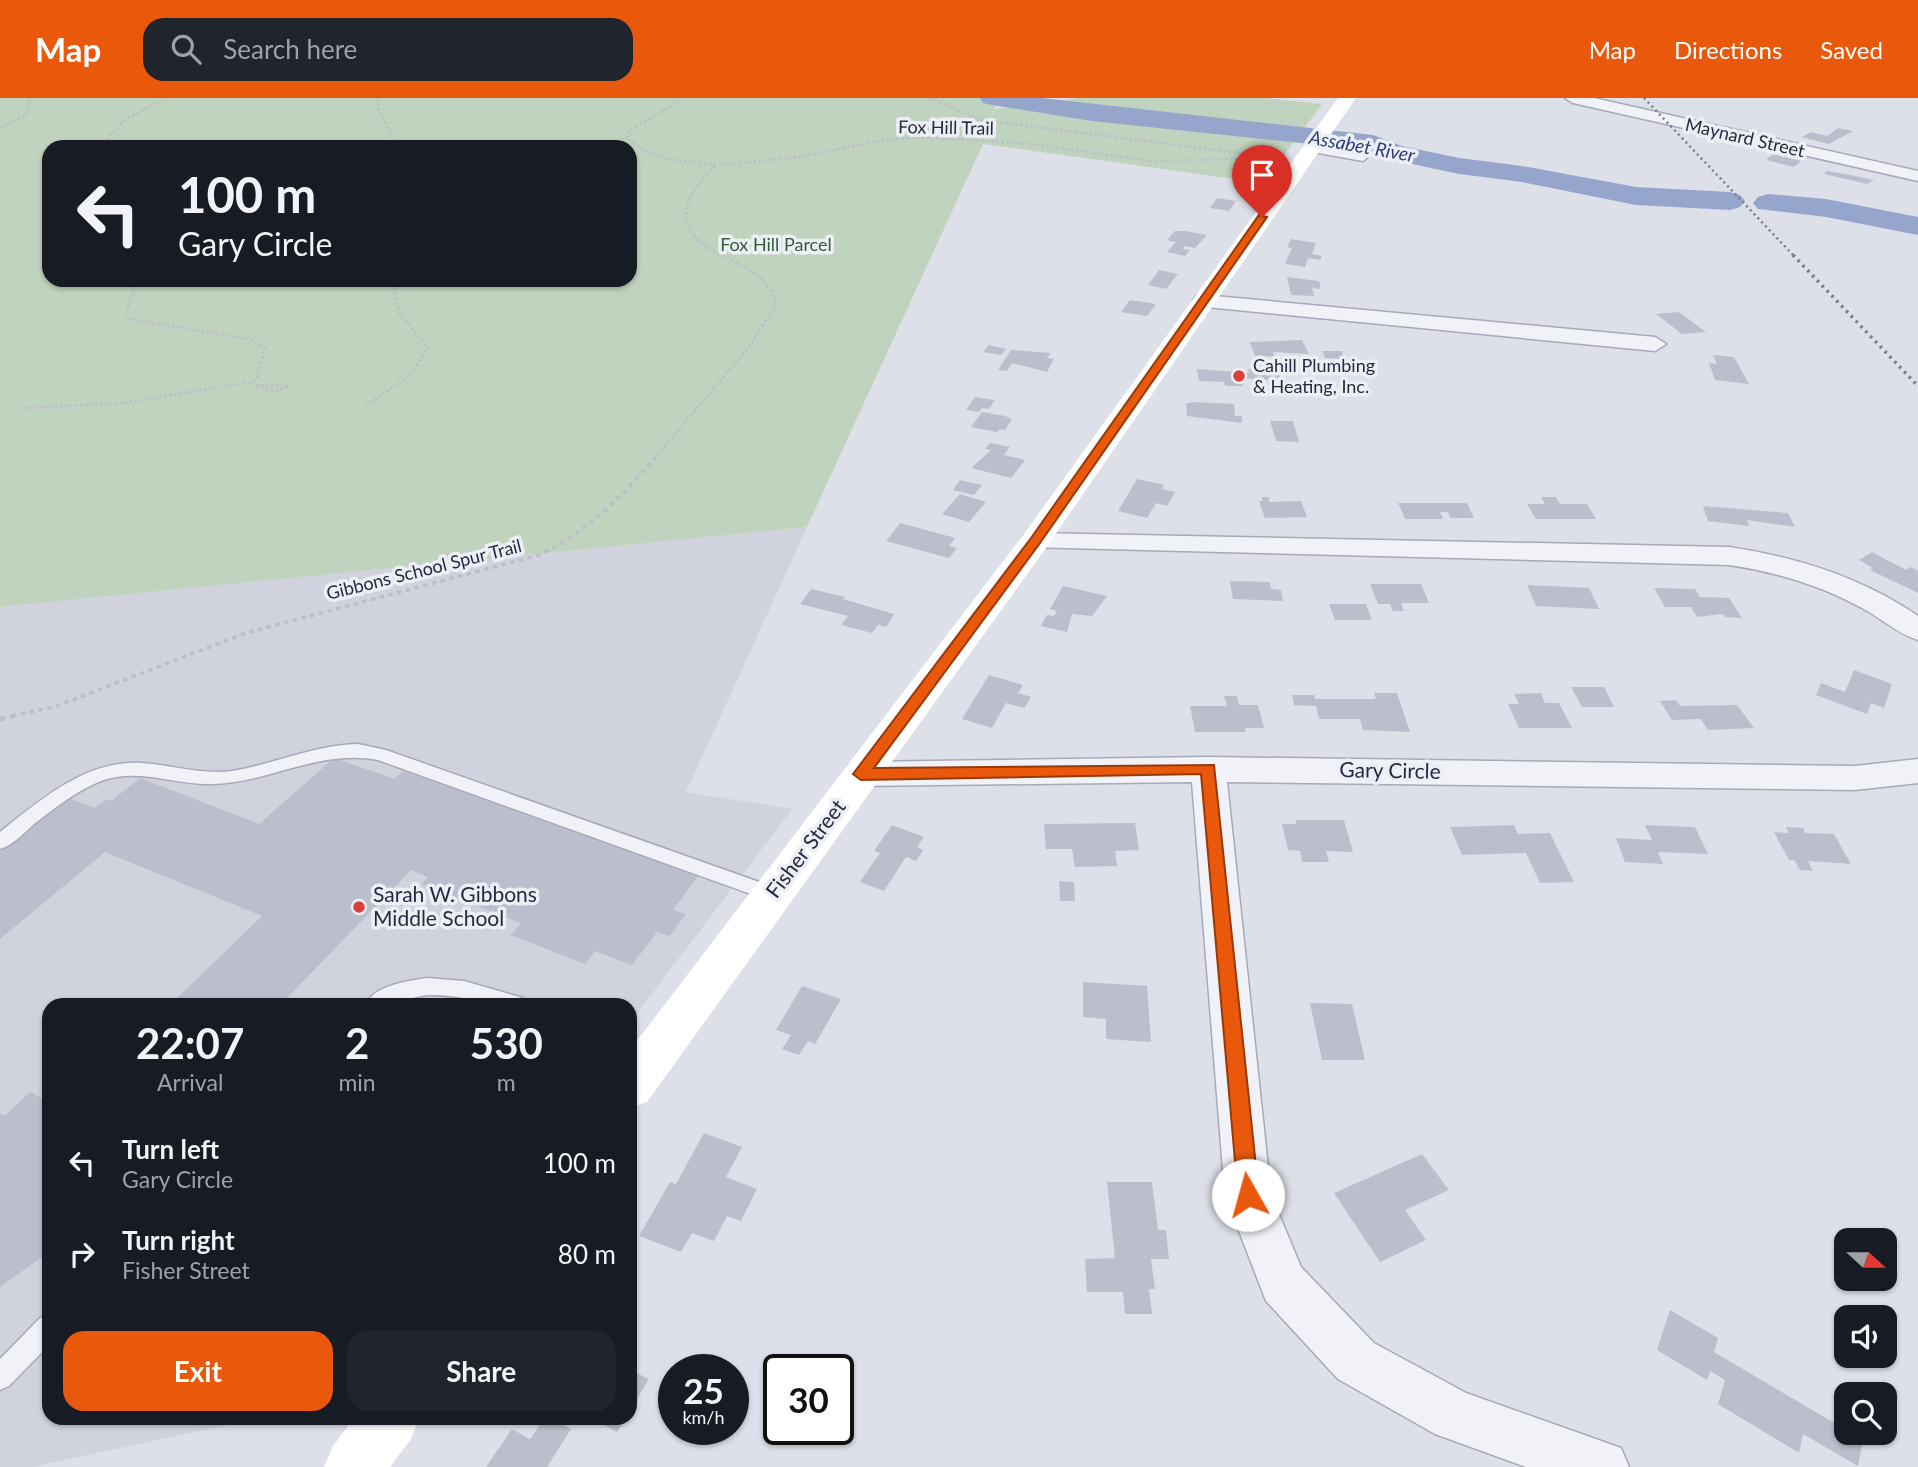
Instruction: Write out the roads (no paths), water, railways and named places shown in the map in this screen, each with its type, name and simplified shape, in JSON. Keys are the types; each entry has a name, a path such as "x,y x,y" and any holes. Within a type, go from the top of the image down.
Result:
{"main road":[{"name":"Fisher Street","path":"641,1053 772,894 1035,541 1347,98"},
{"path":"354,1467 385,1425"}],"street":[{"name":"Maynard Street","path":"1573,98 1918,176"},
{"path":"1204,301 1655,344"},
{"path":"1035,541 1729,556 1779,565 1830,581 1878,603 1918,630"},
{"path":"1208,769 1248,1195 1283,1284 1356,1361 1454,1415 1602,1467"},
{"name":"Gary Circle","path":"861,774 1208,769 1855,778 1918,771"}],"lane":[{"path":"1313,145 1363,158"},
{"path":"0,842 80,784 118,770 139,767 208,778 228,777 263,771 315,752 350,748 380,754 772,894"},
{"path":"391,998 416,988 446,987 477,990 499,998"},
{"path":"0,1377 42,1334"}],"waterway":[{"name":"Assabet River","path":"992,98 1092,113 1373,143 1394,152 1459,166 1522,174 1636,196 1730,201"},
{"name":"Assabet River","path":"1768,203 1826,208 1918,226"}],"railway":[{"path":"1644,98 1795,257"},
{"path":"1793,255 1918,386"}],"place":[{"name":"Cahill Plumbing & Heating, Inc.","path":"1239,376"},
{"name":"Sarah W. Gibbons Middle School","path":"359,907"}],"park label":[{"name":"Fox Hill Parcel","path":"776,245"}]}
